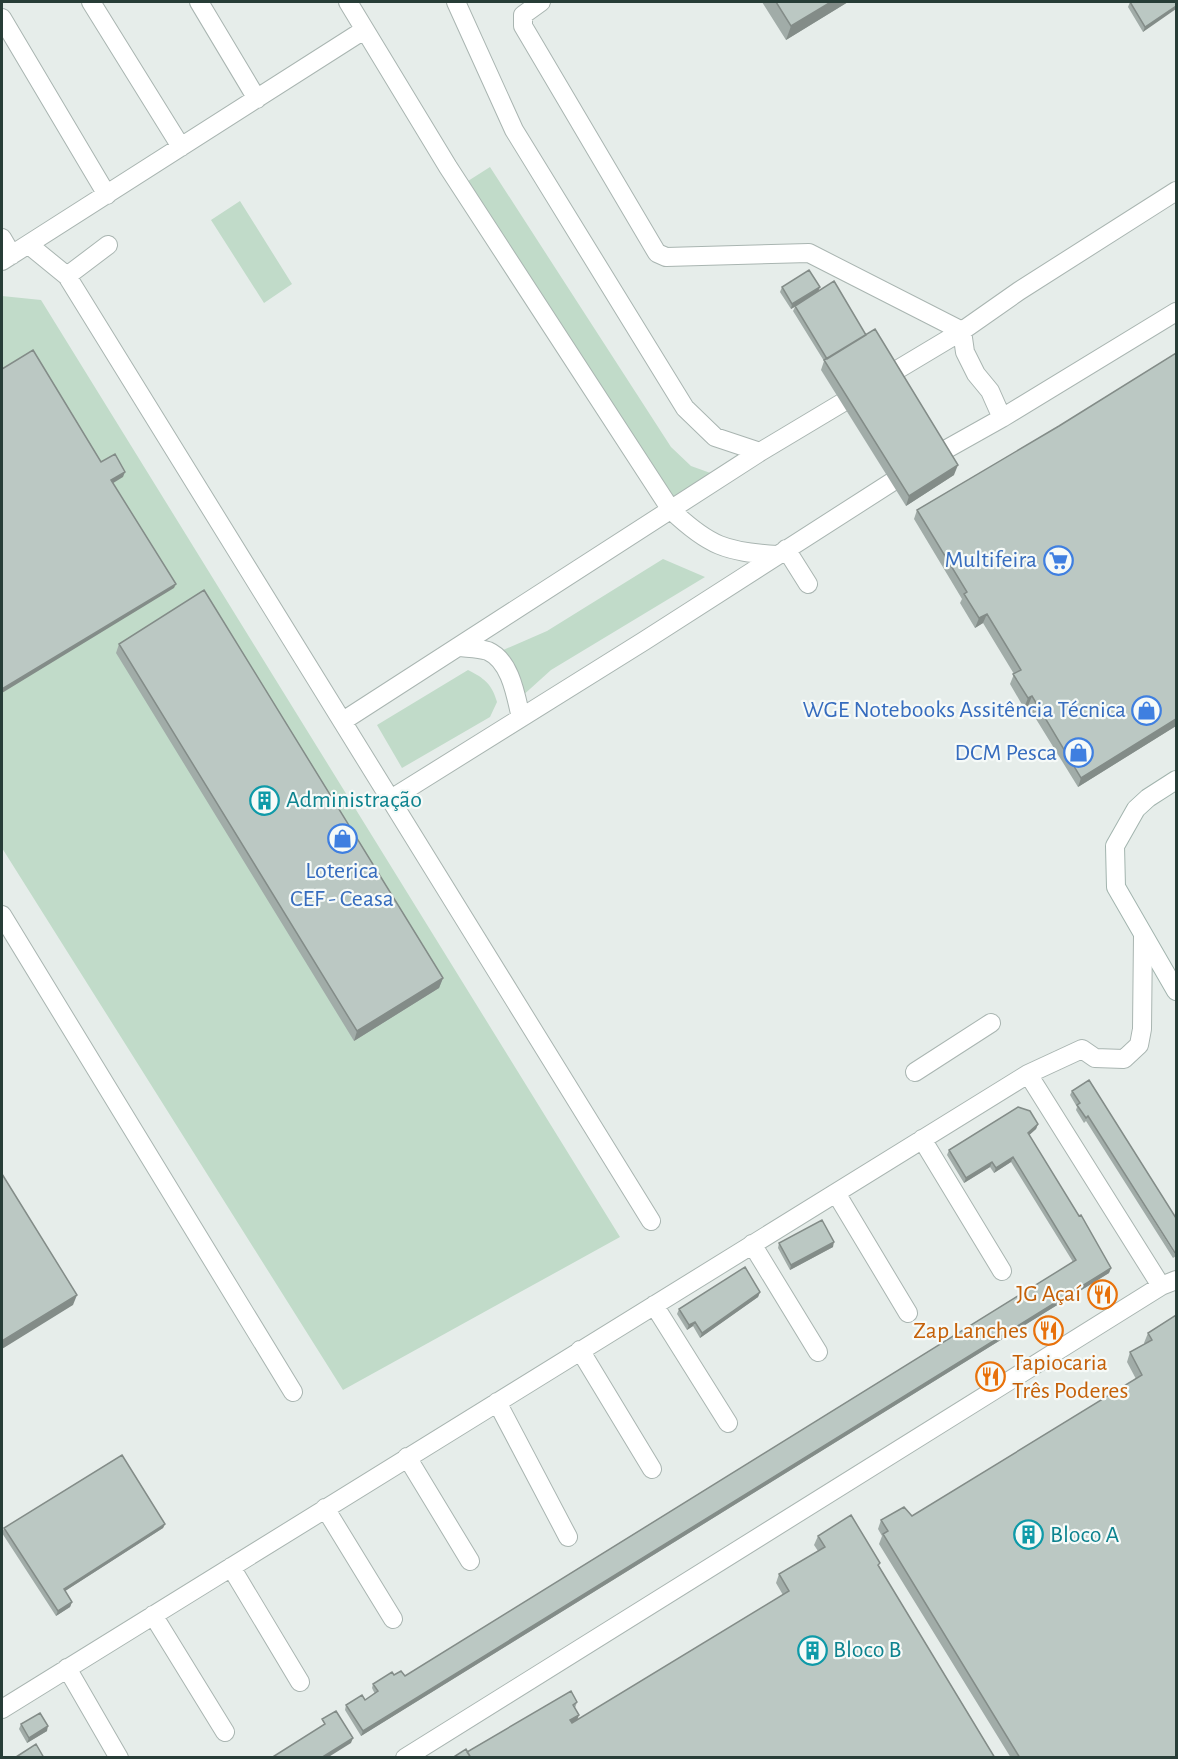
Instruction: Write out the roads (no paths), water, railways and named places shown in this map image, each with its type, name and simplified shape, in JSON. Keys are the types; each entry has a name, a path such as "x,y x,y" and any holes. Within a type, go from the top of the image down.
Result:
{"main road":[{"path":"91,2 181,147"},
{"path":"199,2 257,99"},
{"path":"348,2 448,167 671,510 711,543 737,552 782,552"},
{"path":"456,2 514,130 686,408 715,437 760,452"},
{"path":"541,2 523,15 524,26 657,253 666,257 809,253 962,331"},
{"path":"2,18 107,195"},
{"path":"2,238 7,258 364,30"},
{"path":"343,721 760,452 962,331 1019,291 1176,191"},
{"path":"29,245 68,276 651,1221"},
{"path":"68,276 108,245"},
{"path":"391,799 920,464 1002,418 1176,312"},
{"path":"962,331 965,352 976,374 990,391 1002,418"},
{"path":"782,552 808,584"},
{"path":"459,647 489,651 502,663 509,674 521,718"},
{"path":"1176,780 1136,809 1114,846 1116,887 1176,991"},
{"path":"2,915 293,1392"},
{"path":"2,1709 1028,1074 1082,1049 1095,1058 1111,1060 1124,1059 1135,1052 1142,1029 1143,936"},
{"path":"915,1072 991,1023"},
{"path":"405,1758 1169,1283 1028,1074"},
{"path":"921,1139 1002,1271"},
{"path":"836,1193 908,1313"},
{"path":"752,1244 818,1352"},
{"path":"654,1305 728,1423"},
{"path":"580,1350 652,1469"},
{"path":"497,1402 568,1537"},
{"path":"407,1457 470,1561"},
{"path":"325,1508 393,1619"},
{"path":"231,1567 300,1682"},
{"path":"153,1615 225,1732"},
{"path":"67,1668 119,1758"}],"place":[{"name":"Multifeira","path":"1058,560"},
{"name":"WGE Notebooks Assitência Técnica","path":"1147,710"},
{"name":"DCM Pesca","path":"1078,753"},
{"name":"Administração","path":"265,800"},
{"name":"Loterica CEF - Ceasa","path":"342,838"},
{"name":"JG Açaí","path":"1102,1294"},
{"name":"Zap Lanches","path":"1049,1331"},
{"name":"Tapiocaria Três Poderes","path":"991,1377"},
{"name":"Bloco A","path":"1029,1535"},
{"name":"Bloco B","path":"812,1650"}]}
